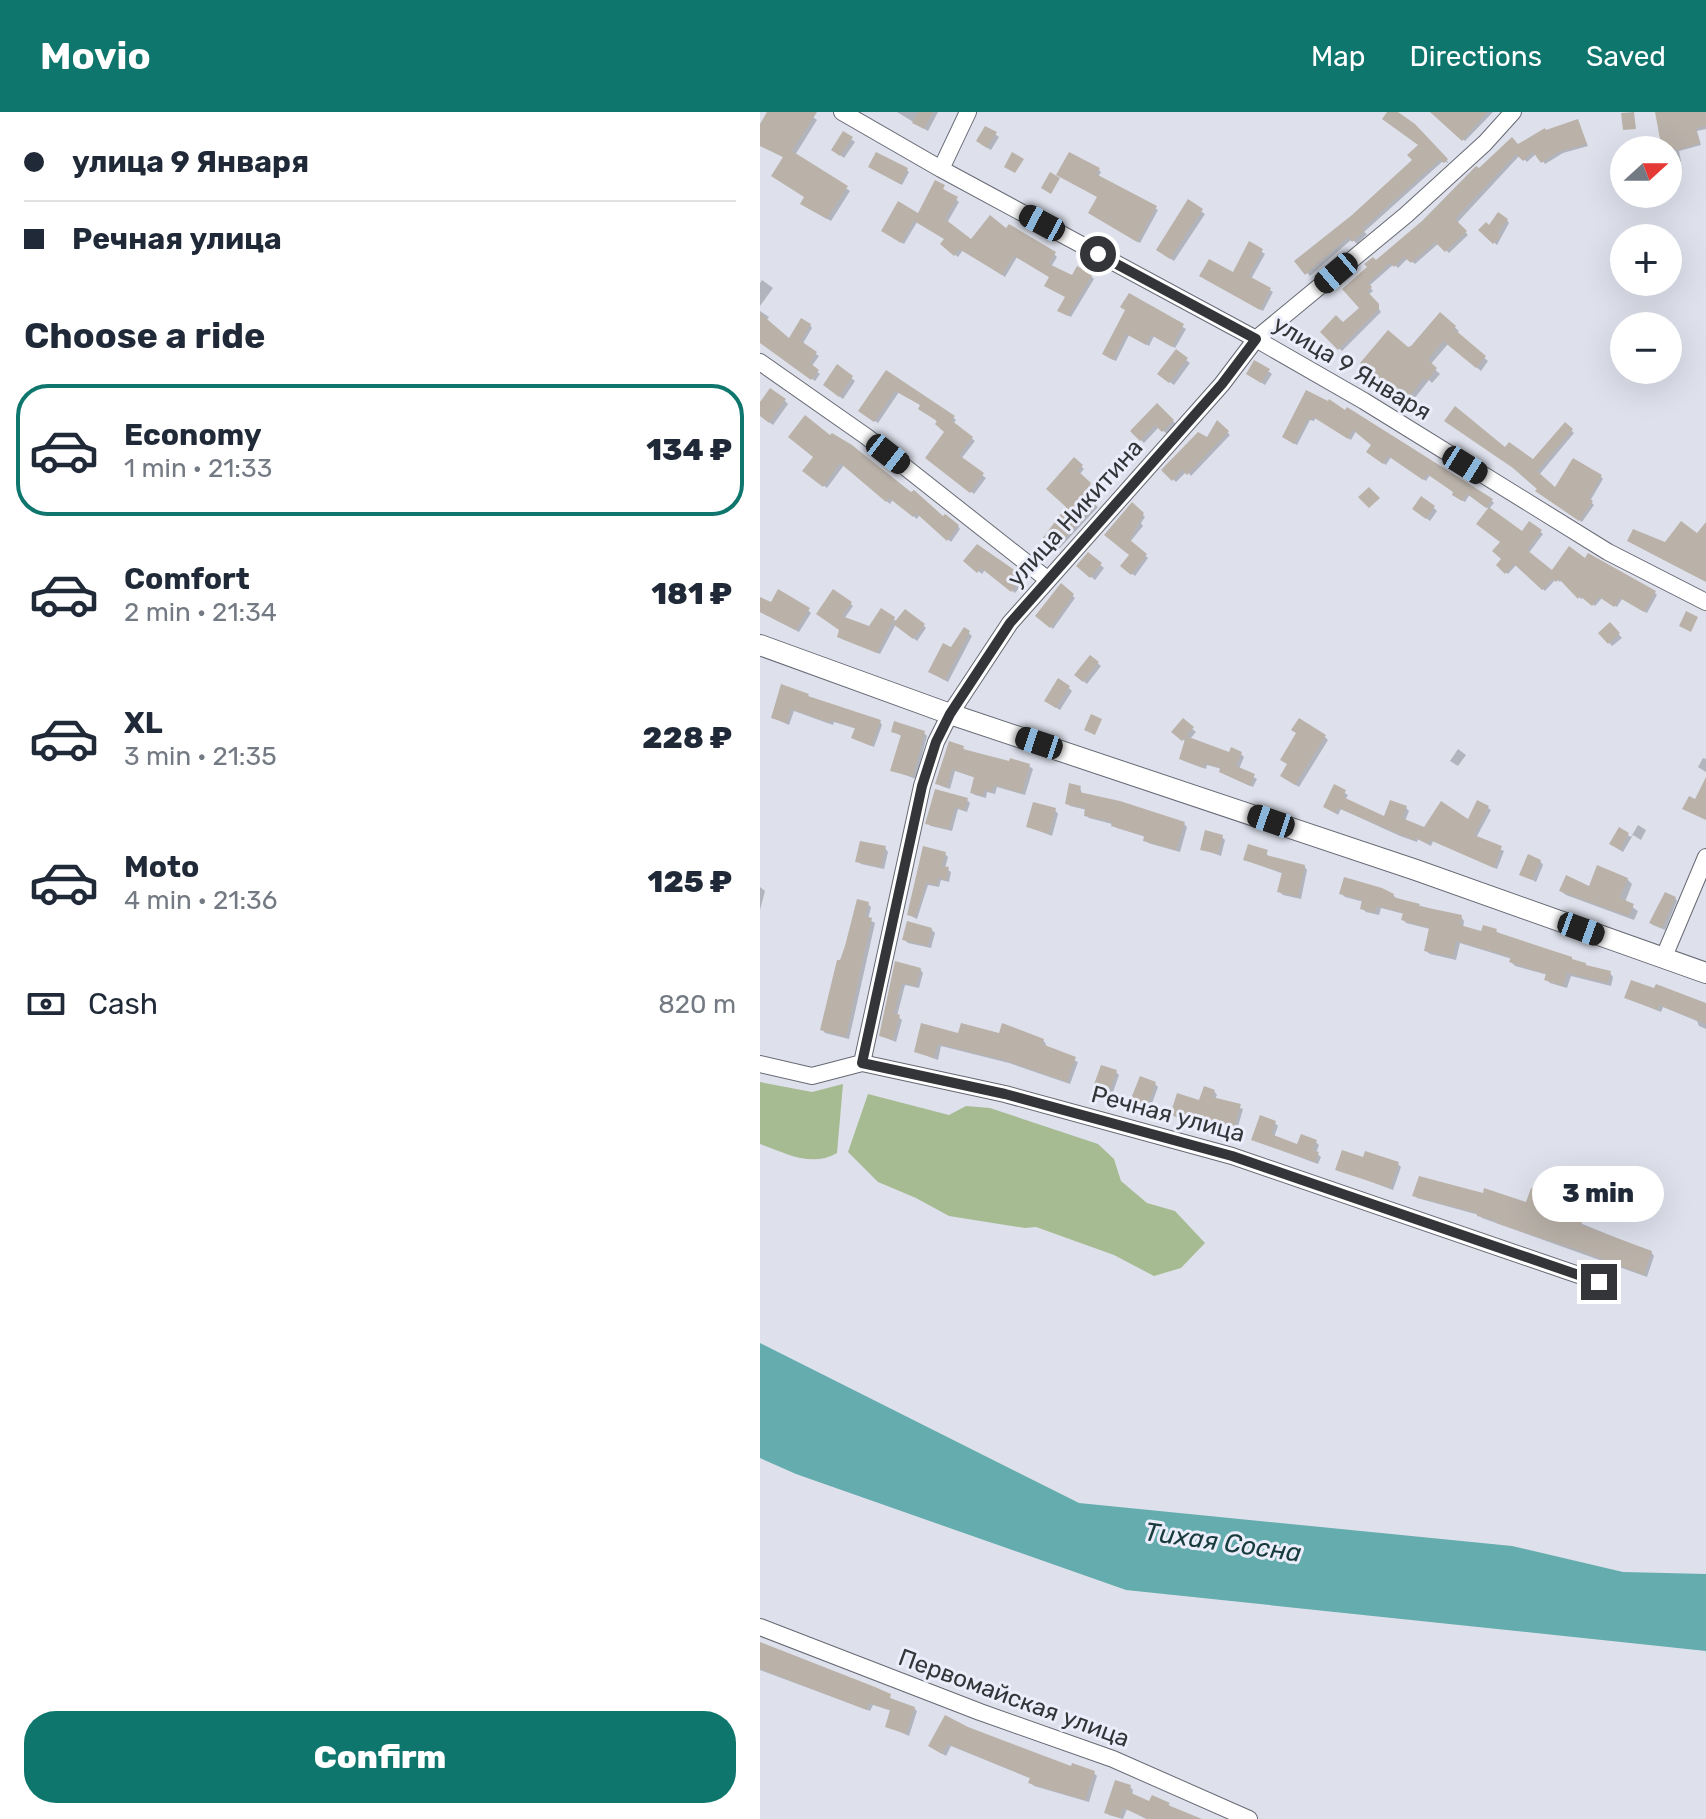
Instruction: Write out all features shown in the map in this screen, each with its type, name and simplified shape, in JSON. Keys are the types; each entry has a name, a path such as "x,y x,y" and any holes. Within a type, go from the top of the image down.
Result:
{"street":[{"name":"улица 9 Января","path":"842,112 1256,339 1364,401 1608,552 1706,602"},
{"path":"941,169 968,112"},
{"name":"улица Никитина","path":"862,1063 922,786 936,742 950,714 1010,623 1222,384 1256,339 1406,215 1518,113"},
{"path":"760,362 867,437 1047,579"},
{"path":"760,645 950,714 1416,870 1706,973"},
{"path":"1663,959 1706,857"},
{"name":"Речная улица","path":"760,1064 812,1076 862,1063 1005,1094 1232,1156 1599,1282"},
{"name":"Первомайская улица","path":"760,1627 980,1712 1113,1759 1249,1819"}],"green space":[{"path":"760,1082 812,1092 843,1084 837,1153 808,1159 760,1144"},
{"path":"868,1094 949,1115 966,1106 990,1108 1098,1144 1114,1159 1121,1181 1147,1203 1175,1211 1205,1243 1181,1268 1154,1276 1114,1255 1036,1227 949,1216 878,1182 848,1152"}],"water":[{"name":"Тихая Сосна","path":"760,1343 1079,1503 1512,1546 1623,1572 1706,1574 1706,1651 1126,1590 796,1474 760,1458"}],"building":[{"path":"767,112 817,112 792,151 848,186 827,219 800,204 804,197 771,176 783,157 760,146 760,124"},
{"path":"918,112 933,112 924,129 912,123"},
{"path":"1387,112 1398,112 1415,124 1448,159 1444,163 1439,160 1363,228 1365,230 1352,242 1348,237 1305,275 1294,261 1352,215 1412,160 1407,155 1418,145 1382,119"},
{"path":"1430,112 1487,112 1462,141"},
{"path":"1634,112 1636,129 1623,130 1621,113"},
{"path":"1655,112 1706,112 1706,126 1696,129 1700,143 1682,149 1682,136 1659,136"},
{"path":"1578,119 1587,144 1560,151 1541,163 1533,152 1523,161 1516,154 1455,219 1467,231 1445,252 1435,242 1411,263 1404,257 1394,267 1390,263 1368,283 1372,287 1367,291 1379,304 1379,309 1338,350 1320,332 1336,315 1343,322 1359,308 1342,289 1367,267 1364,264 1373,257 1376,260 1422,221 1476,166 1479,168 1512,137 1518,144 1545,128"},
{"path":"985,126 997,132 987,148 976,141"},
{"path":"843,131 853,137 840,156 831,150"},
{"path":"876,152 908,168 900,184 868,167"},
{"path":"1012,152 1024,159 1015,173 1004,167"},
{"path":"1069,152 1100,168 1096,174 1157,206 1137,242 1088,213 1097,197 1056,175"},
{"path":"1050,172 1060,178 1051,194 1041,188"},
{"path":"935,180 945,185 943,189 958,197 945,219 971,239 990,215 1006,228 1009,224 1056,252 1049,264 1072,275 1077,266 1092,275 1068,316 1057,311 1065,297 1044,286 1049,277 1014,256 1002,275 959,249 954,256 940,244 944,239 914,221 901,243 881,231 898,201 918,213"},
{"path":"1188,199 1203,209 1170,259 1156,250"},
{"path":"1498,212 1508,219 1498,233 1501,236 1493,244 1478,230 1486,222 1489,225"},
{"path":"1249,241 1263,249 1249,276 1271,288 1260,310 1199,276 1209,259 1233,272"},
{"path":"1129,293 1184,324 1172,347 1151,335 1146,345 1126,334 1113,360 1102,354 1125,310 1120,307"},
{"path":"1440,312 1456,326 1454,329 1486,356 1476,368 1443,341 1428,360 1437,368 1427,381 1424,378 1409,397 1390,383 1387,386 1360,363 1388,330 1408,347 1411,346"},
{"path":"760,313 789,338 801,318 811,324 801,341 817,352 810,363 819,370 811,380 760,343"},
{"path":"1176,349 1188,358 1169,383 1157,374"},
{"path":"1254,360 1270,369 1261,383 1246,374"},
{"path":"837,364 853,376 839,397 823,385"},
{"path":"886,370 955,416 951,420 973,437 959,455 984,473 970,493 925,458 944,432 935,424 937,421 918,409 920,405 895,391 874,422 858,411"},
{"path":"770,388 786,399 769,423 760,416 760,402"},
{"path":"1306,390 1329,399 1345,410 1347,407 1493,499 1486,508 1467,494 1462,501 1427,474 1423,480 1388,456 1383,464 1366,452 1371,445 1353,430 1348,439 1313,417 1308,419 1294,444 1282,437"},
{"path":"1157,403 1174,420 1162,432 1155,425 1140,441 1130,431"},
{"path":"1455,406 1505,447 1509,442 1533,459 1565,422 1573,429 1537,471 1555,487 1573,458 1602,475 1589,498 1593,501 1579,521 1535,491 1537,489 1513,468 1444,421"},
{"path":"805,415 830,435 832,433 852,445 959,525 947,541 916,513 913,517 889,498 886,502 840,463 823,487 802,471 813,457 788,437"},
{"path":"1217,420 1229,431 1187,475 1182,470 1172,481 1161,470 1198,432 1207,437"},
{"path":"1074,457 1083,465 1078,471 1091,483 1084,492 1097,504 1054,549 1042,539 1066,507 1046,489"},
{"path":"1369,487 1380,498 1369,508 1358,497"},
{"path":"1421,496 1435,506 1426,519 1412,509"},
{"path":"1132,502 1144,513 1130,540 1147,554 1131,575 1120,566 1129,555 1104,535"},
{"path":"1489,507 1522,531 1529,521 1542,530 1527,550 1552,570 1569,546 1585,558 1588,553 1656,591 1644,612 1620,598 1614,607 1599,597 1592,606 1580,596 1578,599 1559,579 1556,582 1553,579 1542,590 1514,564 1505,574 1496,565 1501,559 1492,551 1500,542 1476,524"},
{"path":"1681,521 1697,533 1706,522 1706,582 1627,541 1633,529 1665,542"},
{"path":"977,544 1023,576 1011,592 981,568 977,573 963,561"},
{"path":"1088,552 1102,563 1090,578 1076,566"},
{"path":"1061,583 1074,594 1050,628 1035,616"},
{"path":"778,589 810,608 796,630 760,612 760,597 771,602"},
{"path":"833,589 852,602 842,616 869,626 881,608 895,617 877,653 837,637 839,630 816,614"},
{"path":"905,609 925,624 913,639 893,624"},
{"path":"1686,611 1698,617 1691,632 1679,626"},
{"path":"1610,622 1620,633 1608,644 1598,633"},
{"path":"964,627 970,631 945,680 928,672 943,643 951,647"},
{"path":"1090,655 1099,662 1083,682 1074,675"},
{"path":"1058,678 1070,686 1056,708 1044,701"},
{"path":"781,684 881,720 871,746 851,738 855,728 831,720 830,723 791,709 787,723 771,718"},
{"path":"1091,714 1102,719 1095,735 1084,730"},
{"path":"1183,718 1194,727 1182,741 1171,732"},
{"path":"1299,718 1326,735 1295,785 1280,776 1287,764 1280,760 1296,733 1291,730"},
{"path":"894,721 925,731 913,777 890,771 901,735 891,732"},
{"path":"1186,736 1229,752 1231,747 1242,752 1236,766 1255,774 1250,786 1219,772 1220,768 1204,763 1203,768 1179,759"},
{"path":"949,741 964,746 963,749 1030,764 1022,793 994,785 992,792 984,790 983,796 970,793 974,777 952,769 947,787 935,784"},
{"path":"1706,777 1706,820 1682,809 1689,796 1695,799"},
{"path":"1069,783 1081,786 1079,792 1120,801 1185,822 1176,850 1143,841 1144,836 1111,826 1112,822 1084,816 1085,808 1065,804"},
{"path":"1334,784 1346,790 1343,797 1384,816 1390,800 1407,806 1402,818 1424,827 1441,801 1468,819 1477,800 1489,806 1474,835 1502,846 1494,868 1430,840 1428,844 1414,840 1338,808 1335,813 1323,807"},
{"path":"935,789 968,798 964,810 955,807 949,829 925,824"},
{"path":"1033,802 1056,808 1049,834 1026,827"},
{"path":"1619,827 1629,833 1620,850 1609,844"},
{"path":"1205,830 1223,835 1218,854 1200,850"},
{"path":"860,841 886,846 881,867 855,862"},
{"path":"1248,844 1268,850 1266,855 1305,865 1298,897 1277,892 1282,872 1243,860"},
{"path":"923,846 946,852 942,866 949,867 946,880 938,878 937,885 926,883 915,917 907,915"},
{"path":"1528,854 1541,860 1532,880 1519,875"},
{"path":"1597,865 1628,878 1620,898 1634,904 1629,916 1559,891 1566,875 1589,886"},
{"path":"1344,877 1382,888 1394,894 1393,897 1419,906 1462,915 1460,925 1481,931 1483,925 1497,929 1496,932 1611,971 1608,983 1567,973 1563,986 1544,980 1546,974 1509,962 1511,957 1456,941 1453,957 1424,951 1429,928 1401,920 1403,913 1377,906 1375,913 1360,909 1362,900 1339,894"},
{"path":"1665,892 1676,897 1662,928 1649,923"},
{"path":"857,899 869,902 865,916 872,918 846,1037 820,1030 837,960 840,960 845,946"},
{"path":"907,921 932,928 928,946 902,940"},
{"path":"895,961 921,968 916,986 902,983 894,1013 900,1015 893,1040 879,1036"},
{"path":"1631,980 1654,988 1656,984 1706,1003 1706,1024 1659,1005 1657,1010 1624,998"},
{"path":"921,1023 958,1033 961,1023 999,1033 1002,1023 1044,1039 1042,1044 1076,1057 1067,1082 1004,1060 938,1044 934,1058 914,1052"},
{"path":"1101,1065 1117,1070 1108,1096 1092,1090"},
{"path":"1140,1076 1156,1082 1147,1107 1130,1101"},
{"path":"1204,1086 1215,1090 1212,1097 1241,1104 1232,1135 1170,1115 1177,1093 1199,1100"},
{"path":"1260,1115 1276,1121 1271,1134 1297,1144 1301,1134 1317,1140 1313,1150 1319,1152 1315,1162 1251,1140"},
{"path":"1342,1150 1363,1157 1365,1151 1399,1162 1390,1188 1335,1170"},
{"path":"1419,1176 1483,1193 1484,1188 1526,1202 1531,1188 1542,1191 1538,1204 1582,1222 1581,1225 1652,1251 1644,1275 1477,1216 1477,1213 1412,1196"},
{"path":"760,1642 875,1687 891,1694 890,1698 915,1707 906,1734 885,1727 890,1710 869,1703 867,1710 760,1669"},
{"path":"945,1715 968,1727 1071,1766 1072,1763 1095,1771 1085,1800 1028,1783 1030,1778 948,1744 942,1754 928,1746"},
{"path":"1115,1780 1131,1785 1129,1792 1149,1801 1152,1795 1202,1819 1148,1819 1123,1808 1120,1818 1104,1813"}],"route":[{"path":"1098,254 1256,339 1222,384 1010,623 950,714 936,742 922,786 862,1063 1005,1094 1232,1156 1599,1282"}]}
